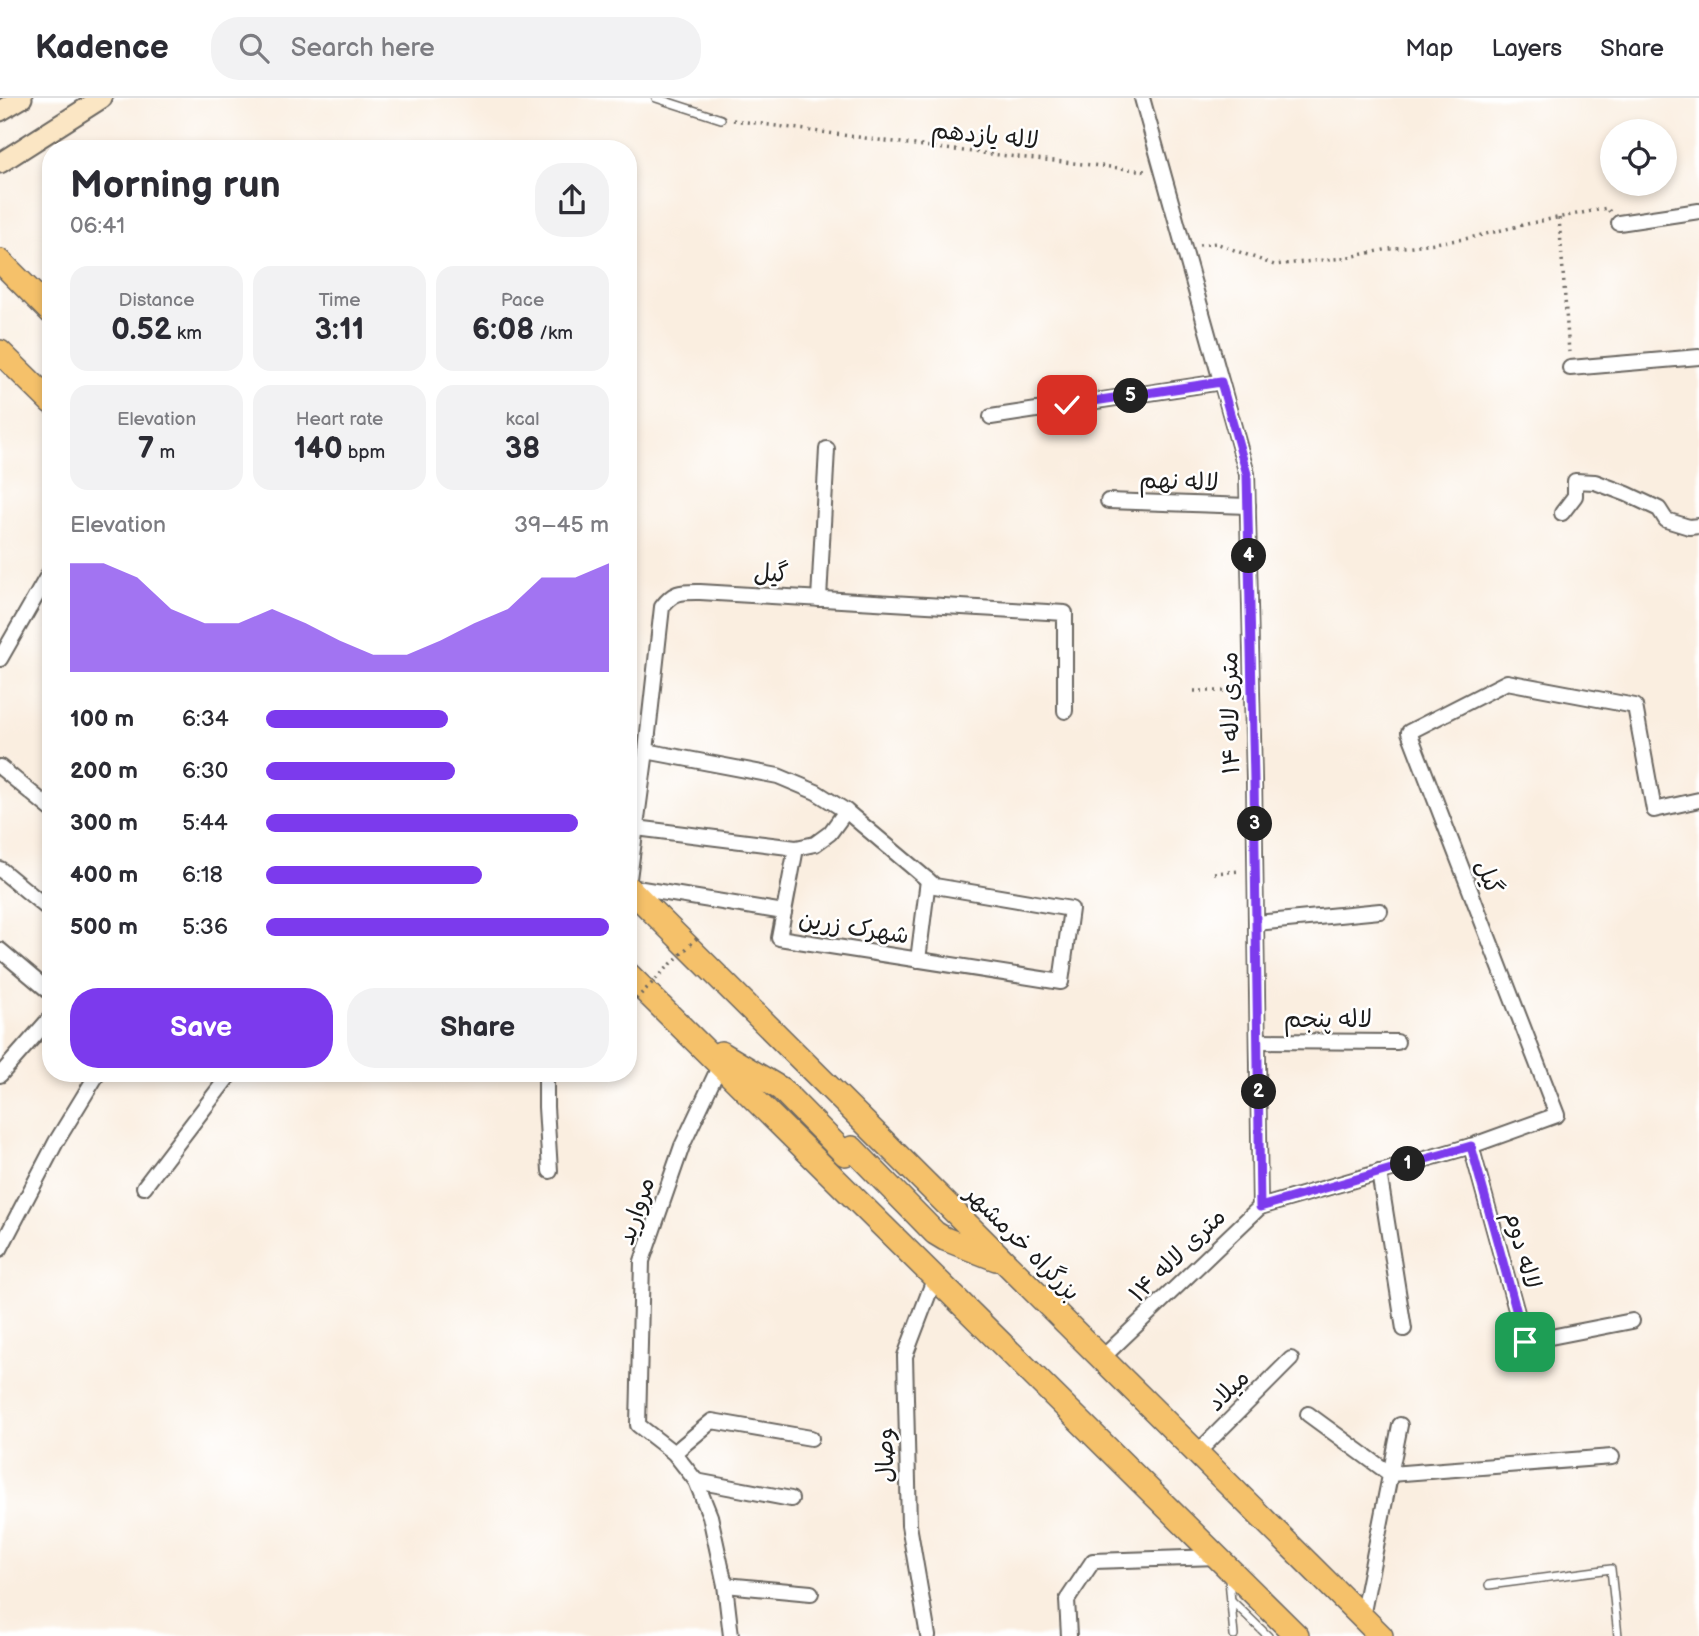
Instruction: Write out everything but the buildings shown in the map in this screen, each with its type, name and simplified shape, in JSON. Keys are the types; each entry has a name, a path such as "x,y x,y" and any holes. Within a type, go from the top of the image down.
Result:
{"highway":[{"path":"0,261 42,303"},
{"path":"0,352 42,393"},
{"name":"بزرگراه خرمشهر","path":"637,895 1381,1636"},
{"path":"637,983 1295,1635"},
{"path":"691,1036 781,1089 935,1233 1006,1262"},
{"path":"827,1170 872,1129"}],"main road":[{"path":"0,111 22,98"},
{"path":"0,163 102,98"}],"street":[{"name":"۱۴ متری لاله","path":"1102,1358 1260,1207 1247,474 1142,98"},
{"path":"1619,223 1699,211"},
{"path":"1570,368 1699,356"},
{"path":"990,417 1221,382"},
{"path":"819,599 827,449"},
{"path":"1562,513 1575,496 1575,481 1595,482 1659,509 1666,520 1694,527"},
{"name":"لاله نهم","path":"1108,501 1248,506"},
{"path":"0,659 42,586"},
{"name":"گیل","path":"637,820 662,607 680,592 1065,613 1065,711"},
{"name":"گیل","path":"1260,1207 1471,1146 1557,1115 1409,732 1507,682 1635,706 1654,810 1699,800"},
{"path":"646,751 778,776 816,792 846,811 928,880 918,960"},
{"path":"0,767 42,802"},
{"path":"637,828 796,848 815,844 830,833 846,811"},
{"path":"784,912 796,848"},
{"path":"0,869 42,904"},
{"name":"شهرک زرین","path":"637,888 784,912 779,938 1061,982 1071,909 947,889 935,886 928,880"},
{"path":"1256,923 1380,911"},
{"path":"0,950 42,985"},
{"path":"0,1075 42,1027"},
{"name":"لاله پنجم","path":"1258,1041 1397,1042"},
{"name":"مروارید","path":"674,1453 638,1425 642,1261 682,1146 720,1065"},
{"path":"0,1249 56,1142 93,1082"},
{"path":"144,1187 224,1082"},
{"path":"546,1082 550,1171"},
{"name":"لاله دوم","path":"1471,1146 1525,1342 1632,1321"},
{"path":"1379,1172 1404,1329"},
{"name":"وصال","path":"928,1636 909,1525 905,1356 935,1277"},
{"name":"میلاد","path":"1197,1453 1291,1359"},
{"path":"1308,1414 1390,1474 1612,1457"},
{"path":"731,1636 725,1586 710,1516 696,1481 674,1453 712,1421 811,1437"},
{"path":"1362,1617 1400,1425"},
{"path":"696,1481 791,1499"},
{"path":"1069,1636 1067,1600 1093,1561 1223,1562"},
{"path":"725,1586 811,1594"}],"lane":[{"path":"656,98 721,119"},
{"path":"1223,1562 1231,1600 1234,1636"},
{"path":"1489,1585 1611,1569 1618,1636"},
{"path":"1231,1600 1268,1636"}],"path":[{"name":"لاله یازدهم","path":"721,119 945,149 1162,172"},
{"path":"1183,247 1216,243 1274,265 1344,258 1465,239 1607,208 1619,223"},
{"path":"1559,218 1570,368"},
{"path":"1194,691 1252,692"},
{"path":"1213,873 1256,870"},
{"path":"637,998 700,935"}],"route":[{"path":"1067,405 1221,382 1247,474 1260,1207 1471,1146 1525,1342"}]}
